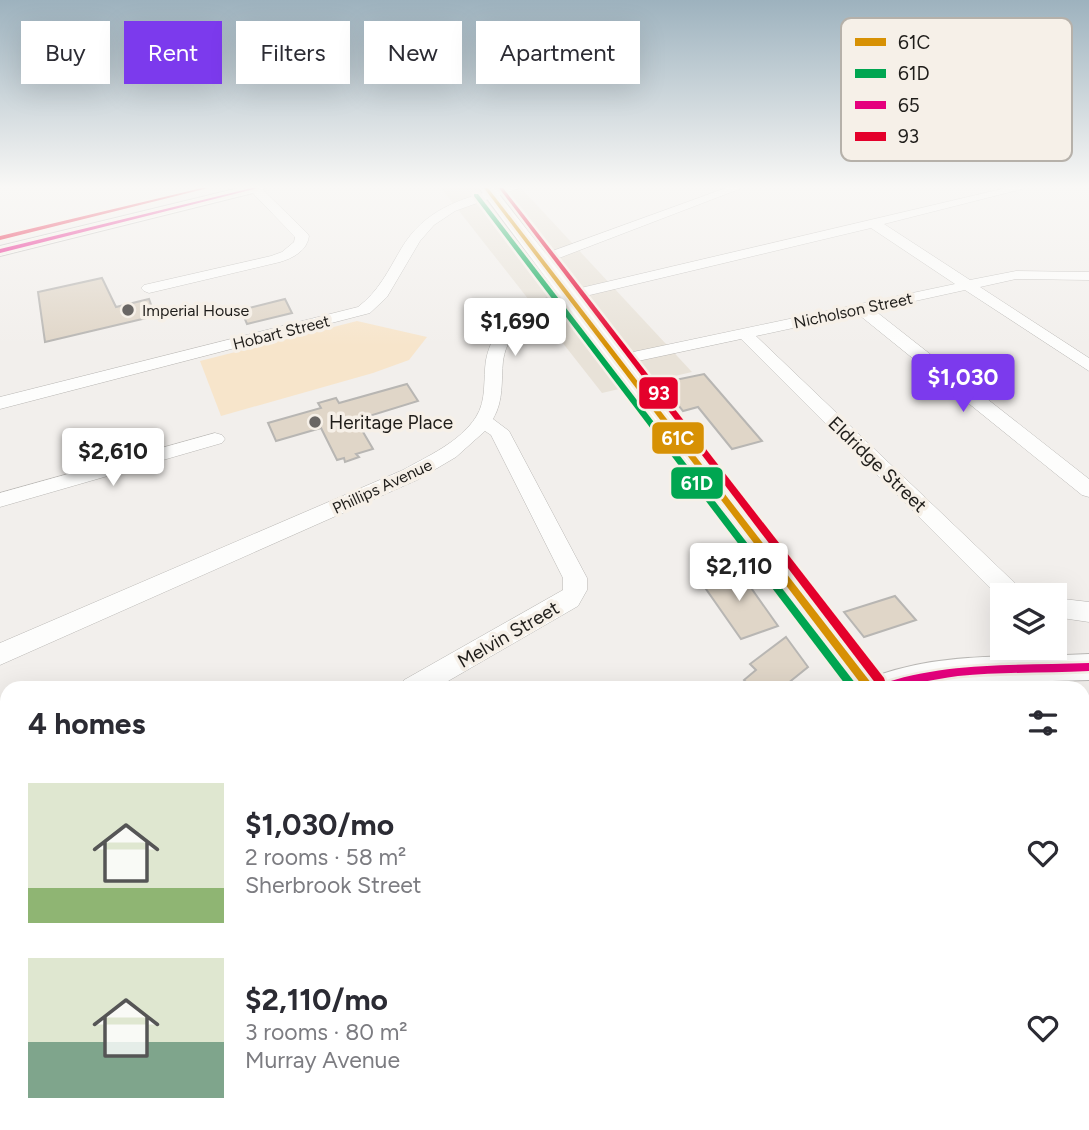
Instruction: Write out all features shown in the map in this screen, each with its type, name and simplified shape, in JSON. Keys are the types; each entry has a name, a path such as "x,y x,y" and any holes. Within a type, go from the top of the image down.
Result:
{"main road":[{"path":"0,251 42,241"},
{"path":"526,241 619,360 879,681"},
{"path":"901,681 934,674 1002,668 1057,670 1089,667"},
{"path":"1021,681 1057,670"}],"street":[{"path":"149,288 288,255 301,241"},
{"name":"Hobart Street","path":"0,403 364,310 381,298 414,241"},
{"path":"541,260 593,241"},
{"name":"Phillips Avenue","path":"0,654 410,475 451,452 483,421 492,403 495,356 509,330 536,307 568,296 799,241"},
{"path":"899,241 1089,366"},
{"name":"Nicholson Street","path":"619,360 1016,275 1089,276"},
{"path":"861,308 1089,490"},
{"name":"Eldridge Street","path":"744,333 1000,583"},
{"name":"Melvin Street","path":"426,681 570,599 575,590 575,578 499,431 483,421"},
{"path":"0,500 215,439"},
{"path":"1067,609 1089,612"}],"shaded area":[{"path":"482,241 570,241 692,372 602,393"},
{"path":"357,321 427,337 409,360 373,373 221,416 200,361"}],"building":[{"name":"Imperial House","path":"102,278 116,307 149,299 155,316 45,342 38,292"},
{"path":"285,299 292,313 247,324 241,310"},
{"path":"704,374 762,441 732,449 698,407 683,411 661,383"},
{"name":"Heritage Place","path":"407,384 418,401 356,420 373,449 356,454 359,457 345,462 344,458 337,460 321,428 276,441 268,423 321,408 318,403 336,398 339,403"},
{"path":"737,568 778,626 741,639 699,579"},
{"path":"895,596 916,620 864,637 844,612"},
{"path":"786,637 808,667 791,681 745,681 756,670 750,664"}],"transit line":[{"name":"65","path":"0,251 42,241"},
{"name":"61D","path":"511,241 849,681"},
{"name":"61C","path":"526,241 865,681"},
{"name":"93","path":"542,241 880,681"},
{"name":"65","path":"904,681 984,670 1089,667"}],"place":[{"name":"Imperial House","path":"128,310"},
{"name":"Heritage Place","path":"315,422"}]}
